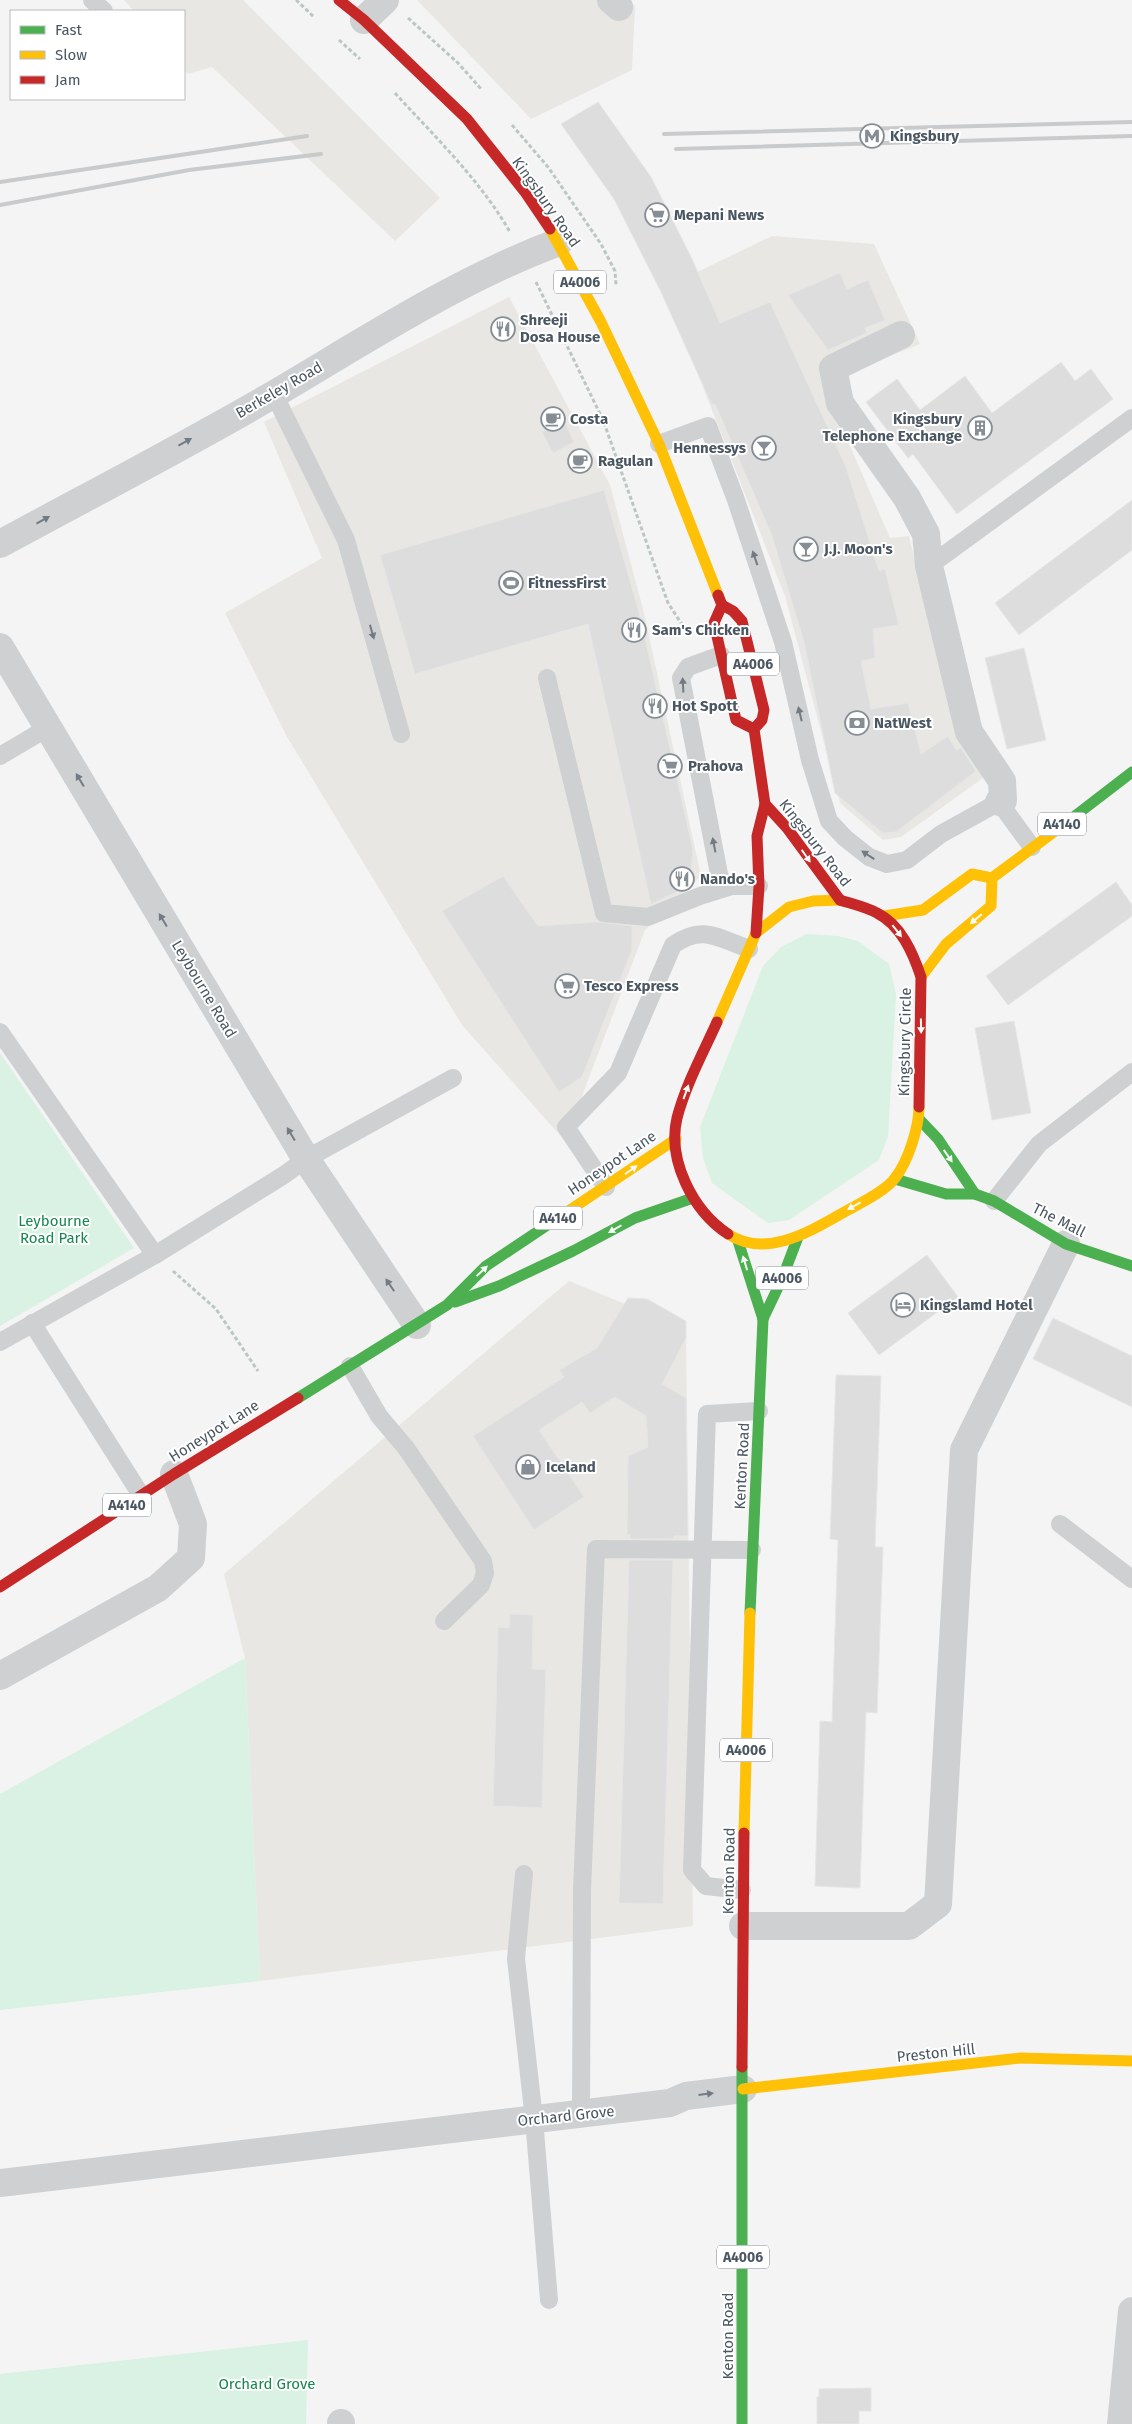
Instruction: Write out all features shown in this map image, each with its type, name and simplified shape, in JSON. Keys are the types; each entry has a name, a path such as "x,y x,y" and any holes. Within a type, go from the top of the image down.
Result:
{"main road":[{"name":"Kingsbury Road","path":"339,0 364,20 467,119 525,192 559,242 601,322 659,444 722,605"},
{"name":"A4006","path":"722,605 734,611 742,621 764,716 754,729 736,720 721,655 714,623 722,605"},
{"name":"Kingsbury Road","path":"752,941 759,886 758,836 765,804 754,729"},
{"name":"A4140","path":"992,878 1132,772"},
{"name":"Kingsbury Road","path":"765,804 787,828 840,900"},
{"path":"884,916 923,910 972,874 992,878 991,906 946,944 921,977"},
{"name":"Kingsbury Circle","path":"840,900 884,916 897,930 914,955 921,977 919,1119 914,1139 895,1179 866,1200 798,1236 778,1242 757,1243 738,1241 717,1227 693,1198 680,1170 676,1139 677,1119 687,1089 752,941 789,907 813,901 840,900"},
{"path":"919,1119 938,1139 974,1194"},
{"name":"Honeypot Lane","path":"0,1587 174,1474 417,1325 447,1305 486,1266 676,1139"},
{"name":"The Mall","path":"895,1179 946,1194 974,1194 994,1202 1066,1244 1132,1266"},
{"name":"Honeypot Lane","path":"447,1305 499,1286 573,1251 635,1218 693,1198"},
{"name":"Kenton Road","path":"762,1318 782,1279 798,1236"},
{"name":"Kenton Road","path":"738,1241 762,1318 752,1550 742,1890 742,2424"},
{"name":"Preston Hill","path":"743,2089 1021,2058 1132,2060"}],"street":[{"path":"364,20 385,0"},
{"name":"Berkeley Road","path":"0,544 274,394 396,322 521,256 559,242"},
{"path":"901,335 833,368 840,403 908,498 926,534 929,566 969,732 1002,781 1003,800 999,802"},
{"name":"Leybourne Road","path":"0,647 306,1159 417,1325"},
{"path":"743,1926 909,1926 938,1904 964,1450 1066,1244"},
{"path":"0,1676 158,1588 191,1558 193,1524 174,1474"},
{"name":"Orchard Grove","path":"0,2183 670,2104 686,2096 743,2089"},
{"path":"1121,2424 1132,2312"}],"lane":[{"path":"92,0 103,10"},
{"path":"274,394 346,540 401,734"},
{"path":"929,566 1132,418"},
{"path":"659,444 708,426 736,500 783,642 810,760 829,820 846,838 869,857 887,864 907,860 941,834 999,802 1032,847"},
{"path":"721,655 688,667 681,678 720,879 732,886"},
{"path":"547,678 604,913 648,917 700,896 732,886 759,886"},
{"path":"0,756 49,727"},
{"path":"606,1187 566,1127 618,1073 673,945 685,936 702,932 752,941"},
{"path":"0,1032 154,1255"},
{"path":"994,1202 1039,1144 1132,1072"},
{"path":"0,1342 154,1255 284,1175 306,1159 453,1078"},
{"path":"32,1324 141,1495"},
{"path":"350,1366 379,1416 406,1448 483,1561 485,1574 481,1585 444,1621"},
{"path":"742,1890 706,1886 692,1870 707,1414 759,1411"},
{"path":"1060,1524 1132,1579"},
{"path":"581,2113 582,1891 596,1549 752,1550"},
{"path":"524,1874 516,1959 534,2119 549,2300"}],"path":[{"path":"296,0 318,20"},
{"path":"408,18 458,63 488,98"},
{"path":"333,34 362,61"},
{"path":"391,88 471,177 501,216 514,239"},
{"path":"535,281 603,420 668,604 686,632"},
{"path":"154,1255 216,1309 258,1371"}],"shaded area":[{"path":"124,0 243,0 440,198 395,241 212,67 188,74 185,71 185,10 133,10"},
{"path":"417,0 628,0 635,6 632,70 531,119"},
{"path":"772,236 874,244 920,344 838,377 833,407 890,538 909,536 955,731 983,778 901,837 883,840 840,803 785,596 664,288"},
{"path":"509,297 610,485 644,613 701,876 645,930 565,1141 462,1025 287,737 225,613 322,558 264,422"},
{"path":"569,1281 686,1329 693,1926 260,1981 245,1658 224,1574"}],"green space":[{"path":"806,934 838,936 858,941 889,964 896,994 888,1137 879,1160 789,1220 768,1223 712,1183 703,1158 700,1127 763,966 781,947"},
{"name":"Leybourne Road Park","path":"0,1053 134,1248 0,1326"},
{"path":"245,1658 260,1981 0,2010 0,1794"},
{"name":"Orchard Grove","path":"308,2340 306,2424 0,2424 0,2374"}],"building":[{"path":"598,102 651,177 692,259 720,323 770,302 846,467 879,571 885,569 899,625 873,629 875,658 861,661 871,709 908,703 921,754 948,736 956,750 961,748 976,771 896,832 883,833 835,793 804,642 772,536 715,404 712,405 661,292 614,199 561,124"},
{"path":"840,273 847,289 868,280 885,320 865,328 867,333 828,350 788,295"},
{"name":"Kingsbury Telephone Exchange","path":"1061,362 1075,381 1091,369 1113,399 957,514 913,454 908,458 866,402 897,379 920,410 965,376 992,413"},
{"path":"564,421 574,442 553,453 542,432"},
{"path":"604,490 639,612 693,849 691,872 681,890 651,904 588,624 415,674 380,555"},
{"path":"1132,500 1132,550 1019,635 995,603"},
{"path":"1024,648 1046,740 1007,749 985,658"},
{"path":"503,876 538,926 599,922 632,926 632,950 582,1077 559,1092 442,911"},
{"path":"1116,882 1132,905 1132,916 1008,1005 986,976"},
{"path":"1014,1021 1031,1113 992,1120 975,1028"},
{"name":"Kingslamd Hotel","path":"927,1255 958,1297 879,1355 848,1313"},
{"path":"628,1298 647,1299 686,1321 686,1338 662,1384 686,1398 688,1536 674,1536 674,1539 630,1539 630,1535 627,1535 628,1456 648,1447 646,1416 615,1397 590,1413 582,1402 539,1430 584,1497 534,1530 473,1436 564,1377 559,1370 597,1348"},
{"path":"1053,1318 1132,1356 1132,1407 1033,1359"},
{"path":"836,1375 881,1376 875,1547 883,1547 877,1713 866,1712 860,1888 815,1886 820,1721 832,1722 838,1540 830,1539"},
{"path":"629,1560 673,1560 663,1904 619,1903"},
{"path":"510,1614 533,1615 532,1669 546,1670 542,1808 493,1806 498,1627 509,1628"},
{"path":"871,2388 871,2411 859,2411 859,2424 817,2424 817,2397 819,2397 819,2389"}],"railway":[{"path":"664,134 1132,122"},
{"path":"0,182 307,136"},
{"path":"676,149 1132,136"},
{"path":"0,205 189,170 321,154"}],"traffic: fast":[{"path":"1071,819 1132,772"},
{"path":"919,1119 938,1139 975,1194"},
{"path":"895,1179 946,1194 975,1194 994,1201 1066,1244 1132,1266"},
{"path":"455,1302 499,1286 573,1251 635,1218 693,1198"},
{"path":"298,1398 447,1305 486,1266 549,1224"},
{"path":"763,1319 782,1279 798,1237"},
{"path":"738,1241 763,1319 750,1613"},
{"path":"742,2067 742,2424"}],"traffic: slow":[{"path":"550,229 601,322 659,444 718,595"},
{"path":"921,977 946,944 991,906 992,878 1071,819"},
{"path":"884,916 923,910 972,874 992,878"},
{"path":"717,1022 756,933 789,907 813,901 840,900"},
{"path":"728,1234 743,1241 758,1244 790,1239 805,1233 880,1192 891,1183 904,1163 915,1134 919,1107"},
{"path":"549,1224 676,1139"},
{"path":"744,1833 750,1613"},
{"path":"743,2089 1021,2058 1132,2061"}],"traffic: jam":[{"path":"339,0 364,20 467,119 525,192 550,229"},
{"path":"718,595 722,605 733,611 742,621 764,710 762,720 754,729 765,804 757,836 759,886 756,933"},
{"path":"722,605 714,623 736,720 754,729"},
{"path":"765,804 787,828 840,900"},
{"path":"840,900 868,909 885,918 905,941 918,968 921,977 919,1107"},
{"path":"717,1022 685,1093 677,1118 675,1134 676,1151 686,1183 704,1212 728,1234"},
{"path":"0,1587 174,1474 298,1398"},
{"path":"742,2067 744,1833"}],"place":[{"name":"Kingsbury","path":"872,136"},
{"name":"Mepani News","path":"657,215"},
{"name":"Shreeji Dosa House","path":"503,329"},
{"name":"Costa","path":"553,419"},
{"name":"Kingsbury Telephone Exchange","path":"980,428"},
{"name":"Hennessys","path":"764,448"},
{"name":"Ragulan","path":"580,461"},
{"name":"J.J. Moon's","path":"806,549"},
{"name":"FitnessFirst","path":"511,583"},
{"name":"Sam's Chicken","path":"634,630"},
{"name":"Hot Spott","path":"655,706"},
{"name":"NatWest","path":"857,723"},
{"name":"Prahova","path":"670,766"},
{"name":"Nando's","path":"682,879"},
{"name":"Tesco Express","path":"567,986"},
{"name":"Kingslamd Hotel","path":"903,1305"},
{"name":"Iceland","path":"528,1467"}]}
